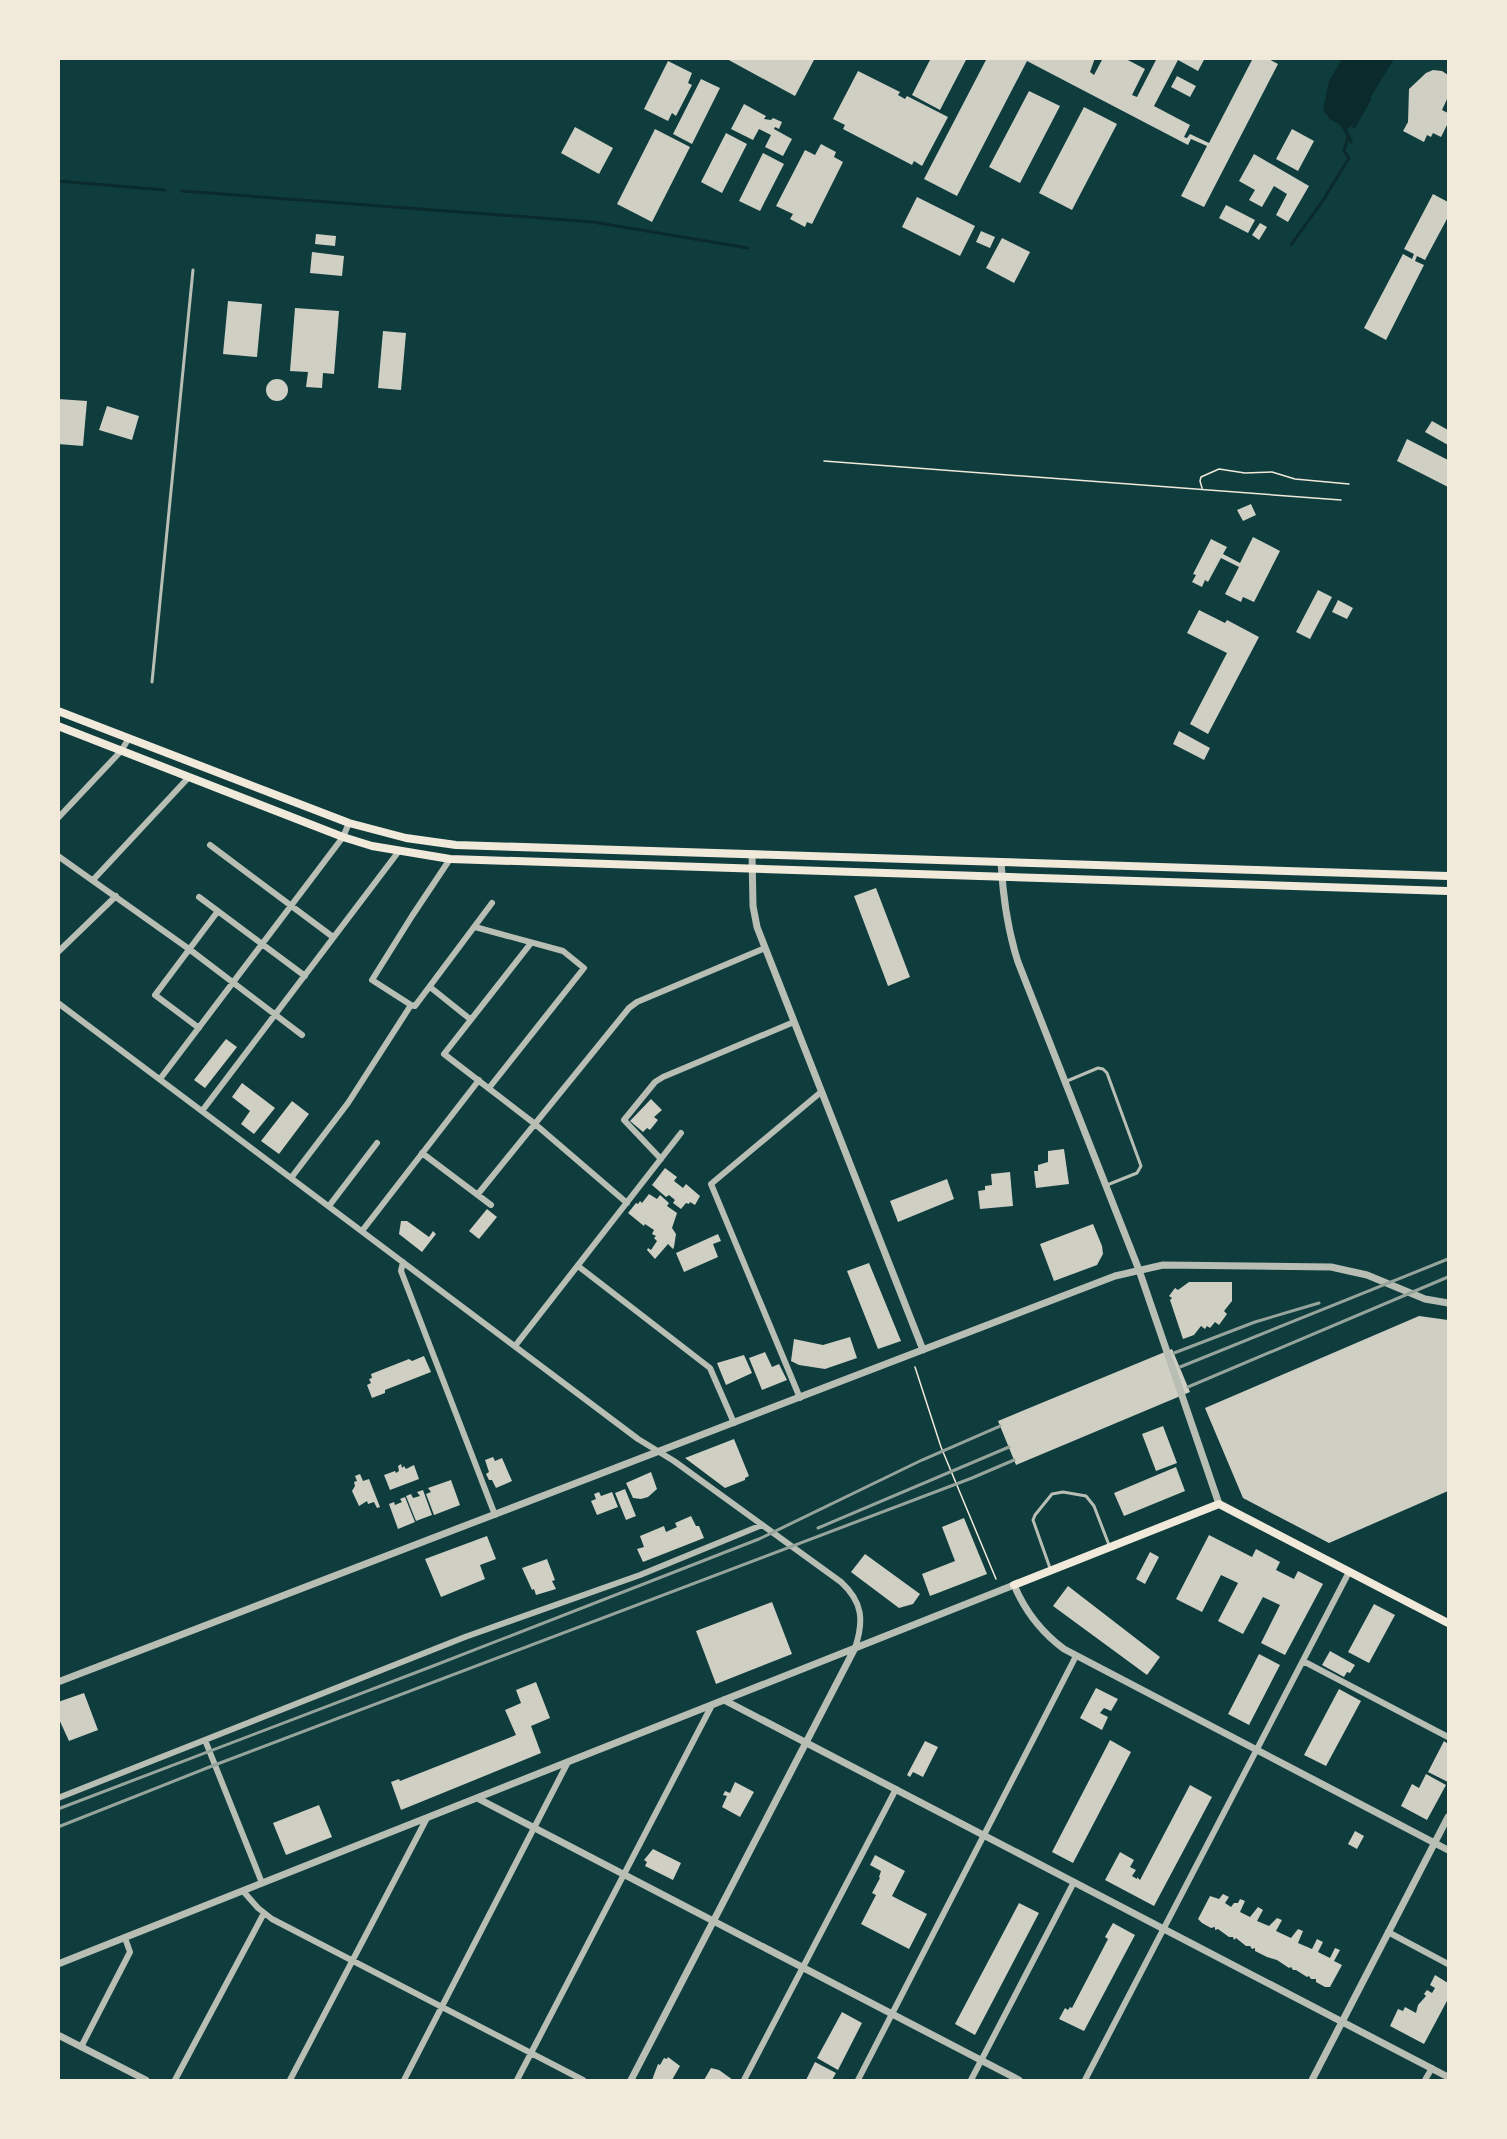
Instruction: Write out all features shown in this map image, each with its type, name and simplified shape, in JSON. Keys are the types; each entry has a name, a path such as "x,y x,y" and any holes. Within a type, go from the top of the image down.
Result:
{"main road":[{"path":"58,711 349,823 406,838 456,845 1449,876"},
{"path":"58,726 343,837 399,851 450,859 1449,891"},
{"path":"1014,1585 1219,1504 1449,1623"}],"street":[{"path":"58,818 121,752 129,738"},
{"path":"93,880 189,777"},
{"path":"160,1079 343,837 349,823"},
{"path":"210,845 333,937"},
{"path":"202,1111 399,851"},
{"path":"752,854 753,906 757,927 923,1350"},
{"path":"58,856 189,949 302,1035"},
{"path":"450,859 372,980 415,1006 492,903"},
{"path":"1001,862 1008,932 1139,1270 1219,1504"},
{"path":"58,952 116,896"},
{"path":"198,897 305,976"},
{"path":"199,1028 155,995 218,911"},
{"path":"474,927 563,951 584,968 489,1088"},
{"path":"531,943 444,1054 536,1124 627,1203"},
{"path":"478,1194 629,1008 637,1002 765,948"},
{"path":"430,987 470,1019"},
{"path":"58,1003 638,1438 848,1588 854,1596 861,1617 861,1628 855,1648 631,2080"},
{"path":"291,1178 348,1103 411,1005"},
{"path":"661,1159 624,1120 655,1082 794,1022"},
{"path":"362,1231 478,1080"},
{"path":"800,1398 711,1184 821,1092"},
{"path":"515,1346 681,1133"},
{"path":"329,1206 377,1143"},
{"path":"422,1153 491,1205"},
{"path":"403,1262 401,1271 495,1515"},
{"path":"58,1682 1115,1276 1163,1265 1331,1267 1367,1275 1425,1299 1449,1303"},
{"path":"578,1266 711,1368 734,1423"},
{"path":"58,1798 465,1637 639,1575 762,1525"},
{"path":"1085,2080 1349,1572"},
{"path":"58,1964 1014,1585 1039,1627 1052,1640 1076,1656 1449,1850"},
{"path":"858,2080 1076,1656"},
{"path":"1303,1661 1449,1737"},
{"path":"724,1700 1449,2077"},
{"path":"517,2080 712,1705"},
{"path":"205,1740 262,1883"},
{"path":"404,2080 568,1762"},
{"path":"744,2080 896,1789"},
{"path":"477,1798 1019,2080"},
{"path":"1311,2080 1449,1817"},
{"path":"290,2080 427,1818"},
{"path":"971,2080 1074,1882"},
{"path":"243,1891 264,1913 583,2080"},
{"path":"175,2080 264,1913"},
{"path":"1388,1932 1449,1964"},
{"path":"81,2047 130,1952 125,1938"},
{"path":"58,2035 146,2080"},
{"path":"1425,2080 1432,2068"}],"lane":[{"path":"152,682 193,270"},
{"path":"1065,1081 1098,1068 1107,1073 1142,1166 1137,1173 1105,1186"},
{"path":"1051,1570 1033,1520 1052,1494 1063,1492 1086,1496 1094,1506 1110,1547"}],"path":[{"path":"824,461 1341,500"},
{"path":"1202,489 1201,477 1218,469 1272,472 1295,479 1349,484"},
{"path":"915,1367 941,1447 996,1579"}],"water":[{"path":"1342,59 1394,59 1357,120 1347,129 1353,142 1351,144 1340,125 1330,119 1323,110 1329,81"}],"building":[{"path":"725,58 815,58 795,96"},
{"path":"931,58 967,58 940,110 912,95"},
{"path":"987,58 1095,58 1090,72 1094,75 1103,58 1124,58 1145,69 1132,95 1137,97 1157,58 1205,58 1198,71 1178,60 1154,106 1190,125 1184,137 1187,138 1190,134 1209,143 1253,58 1267,58 1278,64 1204,207 1181,196 1207,146 1191,139 1188,145 1027,61 957,196 924,179"},
{"path":"668,61 692,73 688,83 692,85 676,116 672,113 668,121 644,109"},
{"path":"1433,70 1442,71 1448,75 1448,97 1442,110 1448,113 1448,123 1441,137 1433,133 1431,137 1427,135 1424,142 1403,131 1408,122 1409,89 1426,73"},
{"path":"858,71 900,92 898,95 905,99 907,96 948,117 922,166 914,161 912,165 843,129 845,125 833,119"},
{"path":"1177,76 1196,86 1190,97 1171,87"},
{"path":"701,79 720,88 692,144 673,134"},
{"path":"1029,91 1060,106 1020,183 989,167"},
{"path":"744,104 766,116 764,119 773,118 782,122 779,129 775,127 774,129 792,139 783,156 765,147 771,135 759,129 753,140 731,129"},
{"path":"1084,107 1117,124 1072,210 1039,193"},
{"path":"575,127 613,148 599,174 561,153"},
{"path":"655,129 690,147 652,222 617,204"},
{"path":"1292,129 1314,141 1298,171 1276,159"},
{"path":"726,133 747,144 722,193 701,182"},
{"path":"821,144 836,152 834,157 843,162 812,224 807,222 805,227 790,219 793,214 776,206 805,150 815,155"},
{"path":"763,153 784,164 760,211 739,201"},
{"path":"1254,154 1309,186 1288,222 1276,215 1287,194 1274,186 1262,207 1249,200 1255,190 1239,181"},
{"path":"1433,194 1448,202 1448,217 1425,260 1417,256 1415,261 1424,265 1386,340 1364,328 1403,254 1412,259 1414,254 1404,249"},
{"path":"917,197 975,226 960,256 902,227"},
{"path":"1226,205 1255,220 1248,233 1219,218"},
{"path":"1260,223 1267,227 1259,240 1252,235"},
{"path":"981,231 995,237 990,248 976,242"},
{"path":"316,234 336,236 335,246 315,244"},
{"path":"1002,238 1030,252 1014,283 986,268"},
{"path":"312,252 344,256 342,276 310,273"},
{"path":"228,301 262,304 257,357 223,354"},
{"path":"295,308 339,311 334,374 323,373 322,388 306,387 308,372 290,371"},
{"path":"383,331 406,333 401,390 378,388"},
{"path":"277,379 287,386 288,390 281,400 277,401 267,394 266,390 273,380"},
{"path":"58,399 87,401 83,446 58,444"},
{"path":"107,406 139,416 132,440 99,430"},
{"path":"1432,421 1448,430 1448,445 1425,432"},
{"path":"1407,439 1448,460 1448,487 1397,461"},
{"path":"1251,504 1256,515 1243,521 1237,510"},
{"path":"1253,537 1280,551 1254,602 1243,597 1241,602 1225,594 1239,567 1221,558 1208,582 1205,580 1202,587 1192,582 1196,575 1193,574 1211,539 1227,547 1223,554 1240,563"},
{"path":"1318,590 1332,597 1310,639 1296,632"},
{"path":"1338,600 1353,608 1347,619 1332,612"},
{"path":"1199,610 1225,623 1227,620 1259,637 1208,734 1190,724 1227,653 1187,633"},
{"path":"1179,731 1210,748 1204,760 1173,744"},
{"path":"876,888 910,977 888,986 854,896"},
{"path":"226,1039 237,1047 205,1088 194,1080"},
{"path":"242,1083 275,1108 254,1134 241,1124 250,1111 232,1097"},
{"path":"651,1099 662,1110 654,1117 658,1120 650,1130 647,1128 643,1132 630,1121"},
{"path":"292,1101 309,1114 279,1154 261,1141"},
{"path":"1064,1149 1069,1184 1036,1188 1034,1171 1038,1171 1038,1165 1048,1162 1048,1151"},
{"path":"665,1168 677,1177 674,1181 683,1188 686,1184 700,1196 695,1205 690,1202 686,1203 681,1209 673,1203 675,1200 669,1195 666,1197 652,1185"},
{"path":"1010,1172 1013,1206 980,1209 978,1191 985,1190 985,1186 992,1185 991,1174"},
{"path":"947,1179 954,1199 898,1222 890,1201"},
{"path":"649,1194 657,1199 660,1195 669,1203 667,1206 677,1213 672,1228 676,1234 674,1247 673,1249 668,1244 655,1259 647,1250 648,1248 651,1250 657,1241 654,1238 656,1236 652,1234 654,1230 645,1224 644,1226 628,1213 636,1203 640,1201 642,1203"},
{"path":"487,1209 497,1217 479,1239 469,1231"},
{"path":"401,1221 407,1221 429,1237 433,1231 436,1234 422,1252 399,1234"},
{"path":"1093,1224 1103,1254 1097,1265 1054,1281 1040,1244"},
{"path":"718,1234 721,1241 713,1244 718,1257 684,1272 676,1253"},
{"path":"869,1263 901,1341 878,1349 847,1271"},
{"path":"1189,1282 1232,1282 1232,1301 1224,1311 1227,1314 1219,1325 1215,1322 1210,1328 1207,1326 1205,1329 1201,1326 1194,1335 1183,1339 1170,1300 1172,1298 1169,1296 1175,1288 1178,1290"},
{"path":"1419,1316 1448,1320 1448,1491 1329,1543 1243,1498 1205,1408"},
{"path":"850,1337 857,1358 825,1369 799,1365 791,1361 794,1339 823,1345"},
{"path":"1172,1349 1190,1392 1016,1465 998,1421"},
{"path":"765,1352 772,1367 779,1364 787,1380 762,1390 749,1358"},
{"path":"744,1355 752,1373 726,1385 717,1363"},
{"path":"424,1356 431,1372 385,1390 385,1393 372,1398 367,1385 371,1383 369,1379 372,1378 371,1374 409,1359 412,1361"},
{"path":"1163,1426 1177,1463 1156,1471 1142,1434"},
{"path":"734,1439 749,1476 725,1488 685,1458"},
{"path":"493,1457 495,1461 502,1458 512,1481 496,1488 486,1474 489,1472 485,1460"},
{"path":"401,1464 402,1468 404,1466 406,1469 414,1465 419,1479 390,1490 384,1475 395,1471 396,1473"},
{"path":"1176,1467 1185,1491 1124,1516 1114,1493"},
{"path":"651,1472 657,1489 648,1497 633,1498 626,1483"},
{"path":"360,1474 363,1481 369,1479 380,1507 377,1508 374,1502 368,1504 367,1501 359,1506 352,1491 355,1486 354,1482 357,1481 355,1476"},
{"path":"451,1480 460,1505 434,1515 426,1494 431,1492 428,1488"},
{"path":"625,1489 636,1516 626,1520 615,1493"},
{"path":"423,1490 432,1515 416,1521 406,1496 411,1494 413,1498 420,1496 417,1492"},
{"path":"599,1492 601,1496 612,1492 618,1507 597,1515 591,1501 596,1499 594,1494"},
{"path":"405,1497 415,1522 398,1529 389,1504 394,1502 395,1505 402,1502 400,1499"},
{"path":"691,1516 696,1526 699,1526 704,1538 643,1562 637,1549 644,1547 640,1536 664,1526 666,1532 677,1527 675,1523"},
{"path":"964,1518 987,1574 930,1596 922,1574 955,1561 942,1527"},
{"path":"1209,1535 1252,1557 1256,1549 1280,1562 1276,1570 1294,1579 1298,1571 1323,1584 1285,1655 1261,1643 1280,1605 1263,1597 1243,1634 1218,1621 1238,1583 1221,1575 1202,1612 1176,1599"},
{"path":"487,1536 496,1559 480,1565 485,1579 441,1597 425,1559"},
{"path":"1150,1552 1159,1557 1145,1584 1136,1579"},
{"path":"865,1554 920,1594 913,1604 899,1608 851,1572"},
{"path":"547,1559 556,1589 536,1595 522,1568"},
{"path":"1068,1586 1160,1657 1147,1675 1053,1606"},
{"path":"772,1602 792,1654 716,1684 696,1631"},
{"path":"1374,1604 1395,1615 1369,1663 1348,1652"},
{"path":"1330,1651 1355,1665 1350,1673 1347,1672 1344,1677 1322,1665"},
{"path":"1259,1654 1280,1665 1249,1725 1228,1714"},
{"path":"536,1682 550,1718 531,1726 541,1753 401,1810 391,1782 399,1779 400,1781 516,1735 505,1710 521,1703 516,1690"},
{"path":"1096,1688 1118,1699 1111,1711 1104,1708 1100,1713 1108,1717 1102,1730 1080,1718"},
{"path":"1339,1689 1361,1701 1326,1766 1304,1755"},
{"path":"84,1693 98,1730 69,1741 58,1717 58,1702"},
{"path":"1110,1740 1131,1752 1073,1863 1052,1852"},
{"path":"925,1741 938,1747 923,1777 913,1772 910,1777 907,1775"},
{"path":"1444,1741 1448,1744 1448,1782 1428,1772"},
{"path":"1426,1774 1446,1785 1427,1820 1401,1806 1412,1784 1419,1788"},
{"path":"735,1782 754,1792 740,1817 722,1807 727,1796 723,1795 725,1791 730,1793"},
{"path":"1190,1785 1212,1797 1154,1906 1105,1880 1120,1852 1134,1860 1130,1867 1136,1870 1132,1876 1140,1880"},
{"path":"319,1805 332,1837 286,1855 273,1823"},
{"path":"1355,1831 1364,1836 1357,1849 1348,1844"},
{"path":"653,1849 681,1863 673,1880 645,1866 647,1862 644,1860"},
{"path":"875,1855 905,1871 892,1896 927,1914 909,1949 861,1924 876,1895 872,1893 880,1878 881,1871 870,1865"},
{"path":"1223,1894 1229,1897 1225,1903 1231,1907 1240,1899 1245,1901 1240,1912 1250,1917 1258,1907 1263,1910 1257,1921 1269,1926 1277,1918 1282,1920 1276,1931 1291,1938 1298,1929 1303,1931 1298,1943 1312,1949 1317,1939 1323,1942 1318,1952 1330,1958 1335,1948 1340,1950 1334,1961 1342,1965 1330,1987 1325,1987 1316,1982 1316,1979 1311,1979 1255,1951 1255,1948 1246,1946 1236,1938 1234,1940 1233,1937 1229,1937 1218,1929 1215,1930 1215,1927 1211,1928 1202,1923 1198,1919 1210,1896 1219,1899"},
{"path":"1019,1903 1039,1913 975,2035 955,2024"},
{"path":"1113,1923 1135,1935 1084,2031 1059,2019 1065,2008 1068,2010 1072,2008 1108,1939 1105,1937"},
{"path":"1435,1975 1448,1983 1448,1999 1424,2044 1390,2026 1398,2009 1403,2011 1405,2007 1416,2013 1427,1990 1432,1993 1435,1988 1430,1985"},
{"path":"842,2012 862,2023 838,2070 817,2058"},
{"path":"668,2057 680,2066 672,2080 652,2080 658,2064 660,2065 664,2058"},
{"path":"815,2062 836,2073 832,2080 806,2080"},
{"path":"711,2068 719,2070 733,2080 704,2080"}],"waterway":[{"path":"1354,127 1370,99"},
{"path":"1291,245 1324,199 1349,158 1344,151 1348,137"},
{"path":"58,181 165,190"},
{"path":"182,191 593,222 748,248"}],"railway":[{"path":"1180,1367 1448,1259"},
{"path":"1188,1387 1448,1277"},
{"path":"1174,1353 1255,1322 1319,1303"},
{"path":"58,1809 759,1539 922,1460 1000,1426"},
{"path":"818,1528 1009,1447"},
{"path":"58,1827 1014,1460"}]}
